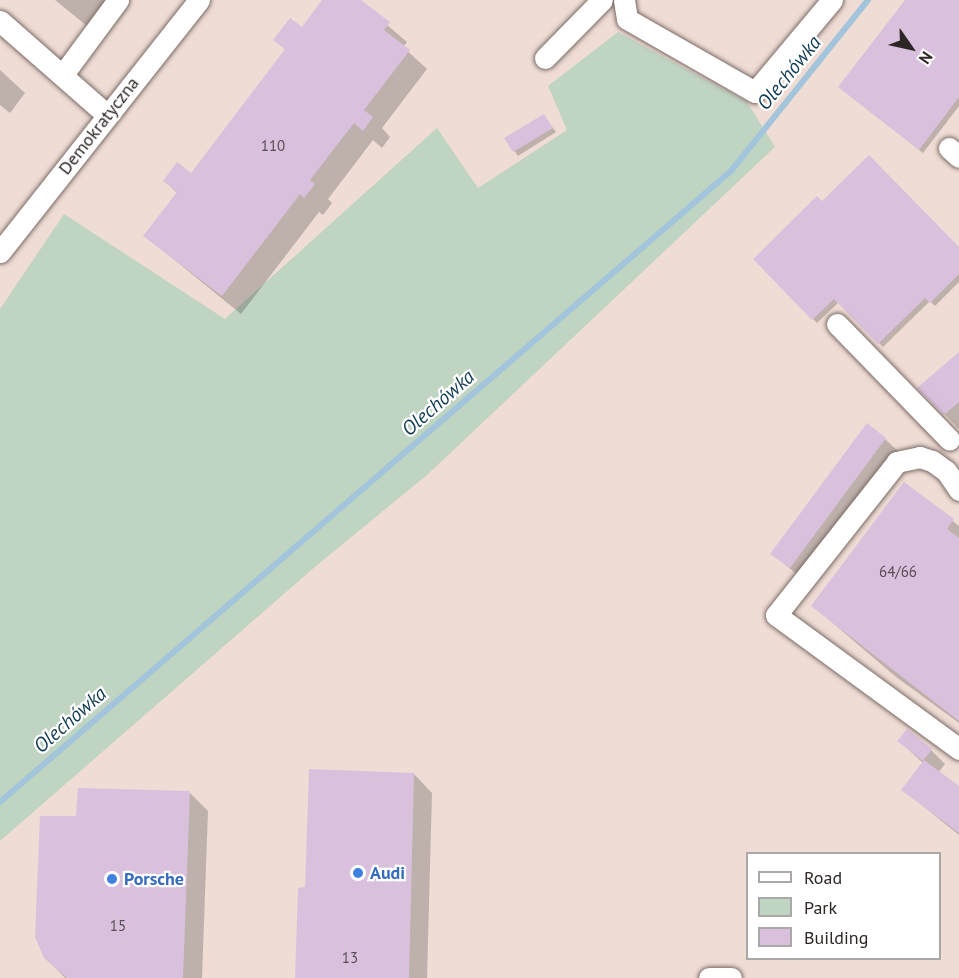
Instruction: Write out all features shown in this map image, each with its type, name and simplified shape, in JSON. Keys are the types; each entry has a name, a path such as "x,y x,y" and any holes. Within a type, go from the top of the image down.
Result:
{"street":[{"path":"64,73 118,0"},
{"name":"Demokratyczna","path":"0,252 199,0"},
{"path":"545,58 602,0"},
{"path":"624,0 627,19 755,92 832,0"},
{"path":"0,21 64,73 107,115"},
{"path":"837,324 954,436 925,459"},
{"path":"959,490 946,471 925,459 909,458 889,470 776,615 959,749"},
{"path":"709,978 731,978"}],"green space":[{"path":"618,32 747,102 775,147 427,475 316,566 0,841 0,309 64,214 225,319 437,128 478,188 567,130 548,86"}],"building":[{"path":"322,0 361,0 390,22 384,30 410,50 364,110 373,117 363,131 354,123 310,180 315,184 304,198 300,194 222,296 143,236 177,192 163,181 177,162 191,173 285,49 273,40 290,18 302,27"},
{"path":"905,0 959,0 959,97 919,150 838,87"},
{"path":"544,114 553,128 513,152 504,138"},
{"path":"869,155 959,247 959,274 930,303 925,298 878,344 834,299 812,320 753,259 817,196 822,201"},
{"path":"959,352 959,402 944,415 917,388"},
{"path":"867,423 886,438 790,568 770,554"},
{"path":"904,482 954,519 947,529 959,538 959,721 811,606"},
{"path":"907,729 932,749 923,761 897,741"},
{"path":"924,760 959,786 959,833 901,790"},
{"name":"Audi","path":"309,769 414,773 409,978 295,978 298,888 305,887"},
{"name":"Porsche","path":"78,788 190,791 183,978 67,978 44,958 35,937 40,816 76,816"}],"waterway":[{"name":"Olechówka","path":"0,802 731,171 868,0"}],"place":[{"name":"Audi","path":"358,873"},
{"name":"Porsche","path":"112,879"}]}
